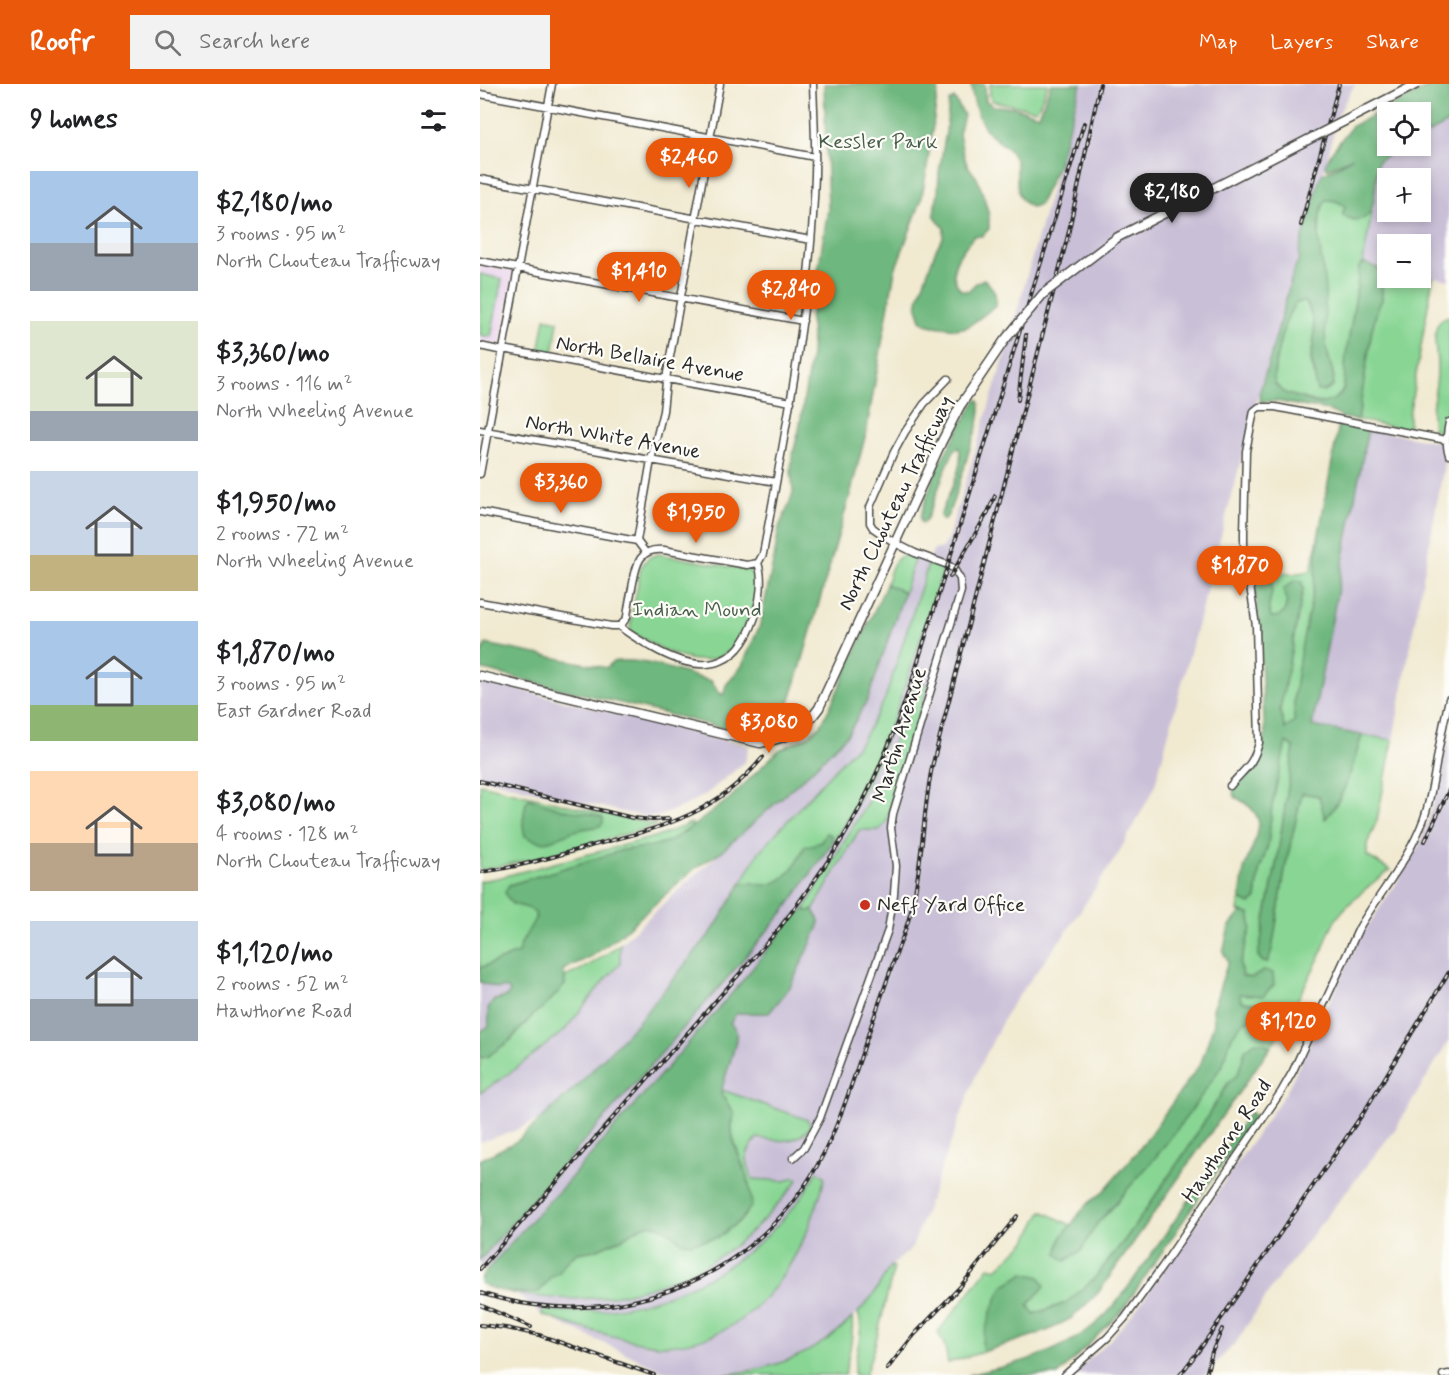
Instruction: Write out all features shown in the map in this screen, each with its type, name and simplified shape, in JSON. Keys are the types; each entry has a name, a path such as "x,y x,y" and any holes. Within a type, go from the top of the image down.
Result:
{"main road":[{"name":"North Chouteau Trafficway","path":"480,676 760,742 796,733 809,722 819,708 960,406 1004,341 1043,294 1118,237 1418,84"}],"street":[{"path":"480,474 552,84"},
{"path":"637,541 651,460 662,418 666,379 720,84"},
{"path":"480,602 619,626 627,617 637,564 646,553 659,549 747,565 758,563 764,554 803,321 811,240 815,157 813,84"},
{"path":"480,94 815,157"},
{"path":"480,179 811,240"},
{"path":"480,261 803,321"},
{"name":"North Bellaire Avenue","path":"480,346 791,402"},
{"name":"Martin Avenue","path":"793,1158 804,1148 820,1119 888,930 896,866 892,821 961,591 960,579 951,567 895,543 873,528 870,523 870,507 893,454 924,404 948,379"},
{"path":"1230,786 1249,766 1255,757 1259,743 1256,626 1244,546 1246,451 1254,411 1259,407 1275,407 1446,440"},
{"path":"1449,422 1446,440 1449,455"},
{"name":"North White Avenue","path":"480,430 776,482"},
{"path":"480,512 637,541 646,553"},
{"path":"619,626 629,635 660,652 702,665 716,663 736,651 748,633 758,607 762,573 758,563"},
{"name":"Hawthorne Road","path":"1065,1375 1107,1338 1125,1318 1281,1092 1293,1071 1359,928 1405,858 1423,821 1429,802 1449,699"},
{"path":"1443,1375 1449,1374"}],"shaded area":[{"path":"1081,84 1355,84 1339,113 1256,403 1154,789 1118,854 1067,931 1008,1010 975,1077 912,1248 891,1266 873,1295 858,1313 818,1346 776,1366 714,1375 662,1370 542,1315 480,1265 480,1260 785,910 832,843 867,784 881,753 943,568 929,563 885,699 861,742 759,852 713,930 638,1022 580,1083 540,1119 514,1131 480,1142 480,1093 565,1030 620,964 620,944 808,774 848,734 859,716 878,672 915,557 929,562 933,550 942,548 948,538 1003,361"},
{"path":"1449,122 1449,280 1431,277 1431,234 1377,234 1377,267 1363,263 1377,176 1377,222 1431,222 1431,168 1378,168 1378,161 1386,156 1431,156 1431,132"},
{"path":"480,265 514,271 500,346 480,342"},
{"path":"1368,429 1444,443 1446,454 1393,740 1312,726"},
{"path":"480,680 749,746 745,762 705,795 659,816 627,813 480,778"},
{"path":"1449,721 1449,1040 1396,1128 1277,1280 1237,1341 1205,1375 1072,1375 1109,1341 1138,1307 1286,1092 1359,939 1421,842 1434,801"},
{"path":"480,982 497,988 507,988 510,992 494,1000 488,1009 489,1026 480,1032"}],"green space":[{"name":"Kessler Park","path":"824,84 939,84 921,201 895,270 866,433 800,669 777,732 771,737 755,736 480,669 480,656 486,644 607,668 612,662 649,663 711,681 722,695 726,685 742,666 760,625 779,527 793,492 792,457 799,430 811,354 810,320 828,209"},
{"path":"971,84 985,84 986,101 994,106 1012,107 1039,115 1051,84 1081,84 1057,167 1039,205 1031,207 1021,198 1017,186 1015,160 1010,151 989,133 981,122 974,104"},
{"path":"990,84 1048,84 1036,110 993,101 990,97"},
{"path":"1434,84 1449,84 1449,122 1431,132 1431,102 1399,102"},
{"path":"954,98 964,115 959,134 962,149 967,165 977,178 983,194 989,215 989,229 982,236 974,236 964,248 956,262 954,275 961,290 968,291 984,279 994,290 996,296 996,305 967,327 957,329 926,324 921,320 917,308 936,249 943,238 944,228 934,215 949,102"},
{"path":"1377,113 1377,156 1386,156 1378,161 1373,204 1370,212 1364,218 1355,220 1343,216 1346,208 1335,201 1326,200 1321,211 1318,234 1325,283 1325,339 1333,386 1325,391 1317,391 1311,359 1314,324 1308,305 1304,301 1296,303 1283,330 1274,376 1275,384 1285,393 1319,404 1329,402 1339,396 1344,389 1346,354 1359,267 1363,263 1377,268 1377,288 1382,288 1382,300 1372,329 1358,420 1344,418 1321,408 1275,401 1261,402 1259,394 1293,273 1299,260 1299,252 1320,178 1323,173 1353,157 1329,168 1325,164 1352,126"},
{"path":"1325,200 1342,204 1346,208 1343,216 1352,220 1362,219 1372,212 1363,262 1359,267 1343,389 1331,401 1322,403 1282,392 1275,383 1274,377 1279,345 1289,312 1294,305 1304,301 1310,310 1314,328 1311,358 1315,383 1325,391 1331,388 1334,377 1325,343 1323,323 1325,294 1319,245 1320,215"},
{"path":"480,274 502,279 491,337 480,335"},
{"path":"1431,277 1433,277 1409,415 1409,430 1358,420 1372,329 1382,300 1382,288 1431,288"},
{"path":"1449,316 1449,403 1443,431 1440,434 1433,428 1432,420 1437,371 1435,334 1439,322"},
{"path":"545,318 558,321 553,355 539,353"},
{"path":"976,400 979,400 980,406 977,426 948,515 945,519 940,516 958,472 959,448 955,449 950,458 923,523 920,517 939,464"},
{"path":"1339,423 1368,429 1312,726 1362,735 1344,790 1325,819 1319,796 1302,793 1286,864 1272,949 1268,962 1263,962 1258,956 1277,860 1294,747 1286,742 1272,806 1268,845 1259,872 1256,899 1250,904 1240,899 1244,870 1256,838 1258,821 1255,813 1248,805 1235,797 1233,791 1257,762 1265,737 1259,620 1253,575 1261,570 1271,582 1269,613 1271,617 1284,613 1287,601 1284,589 1295,580 1302,582 1303,589 1280,710 1285,729 1294,722 1294,696 1300,654 1314,587 1319,533"},
{"path":"1319,533 1314,587 1294,696 1294,722 1285,729 1280,710 1303,589 1302,582 1295,580 1284,589 1287,601 1284,613 1270,617 1268,610 1272,590 1261,571 1293,574 1311,571"},
{"name":"Indian Mound","path":"658,554 748,570 755,575 757,590 753,611 740,640 730,651 711,659 688,659 668,652 633,633 630,627 641,567 648,558"},
{"path":"901,556 915,557 904,593 895,587 886,585 895,562"},
{"path":"929,562 944,568 881,753 849,817 832,843 831,835 821,842 804,847 794,866 778,881 764,885 741,884 759,852 861,742 885,699"},
{"path":"886,585 895,587 904,593 868,699 848,734 808,774 721,852 694,869 618,937 592,956 563,970 565,985 509,1041 487,1057 480,1058 480,1032 489,1026 488,1009 494,1000 505,997 510,992 507,988 497,988 480,982 480,968 518,953 536,917 534,911 529,908 510,902 505,892 509,885 623,850 649,847 670,841 729,799 779,750 807,737 820,726 830,707"},
{"path":"917,679 928,685 886,823 879,830 859,830 813,910 804,910 871,796 906,712"},
{"path":"1362,735 1393,740 1377,820 1367,844 1367,856 1390,870 1359,895 1338,917 1331,927 1321,954 1303,990 1270,1048 1265,1043 1246,1050 1238,1074 1228,1083 1188,1148 1127,1237 1093,1280 1066,1303 1033,1314 1028,1305 982,1342 983,1352 948,1363 945,1346 938,1332 989,1267 997,1269 1027,1240 1042,1211 1071,1225 1061,1238 1081,1251 1096,1225 1115,1205 1223,1064 1232,1036 1257,1004 1240,1001 1240,994 1265,970 1252,978 1242,976 1240,964 1251,928 1250,914 1238,911 1240,899 1250,904 1256,899 1259,872 1268,845 1272,806 1286,741 1294,746 1277,860 1258,956 1263,962 1272,949 1286,864 1302,793 1319,796 1326,818 1344,789"},
{"path":"480,784 658,825 592,844 480,870"},
{"path":"529,799 565,810 595,815 603,818 603,823 600,826 574,831 549,841 533,840 525,836 523,827 526,802"},
{"path":"691,823 693,826 670,841 649,847 623,850 588,862 512,904 535,911 532,926 518,953 480,968 480,881 662,835"},
{"path":"826,833 831,835 832,843 785,910 480,1260 480,1160 517,1141 580,1083 638,1022 713,930 741,884 764,885 778,881 794,866 804,847 821,842"},
{"path":"804,910 813,910 819,920 819,926 790,987 769,1013 736,1014 730,1023 736,1031 736,1036 721,1094 734,1113 731,1124 733,1139 749,1184 752,1205 742,1219 719,1237 691,1243 682,1242 670,1232 650,1224 595,1250 577,1253 550,1278 539,1292 509,1292 480,1283 481,1277 739,985 792,919"},
{"path":"1241,912 1250,914 1251,928 1240,964 1242,976 1252,978 1265,970 1273,973 1274,985 1263,996 1240,994 1241,1001 1257,1004 1262,1008 1259,1017 1242,1023 1232,1036 1223,1064 1191,1111 1155,1158 1096,1225 1081,1251 1065,1261 1057,1254 1061,1238 1085,1206 1102,1193 1138,1151 1201,1063 1214,1023 1213,1009 1228,961 1223,952 1229,927"},
{"path":"620,944 620,964 565,1030 480,1093 480,1058 510,1041 565,985 565,977 594,962"},
{"path":"1255,1042 1265,1043 1270,1048 1098,1293 1072,1318 1047,1331 983,1352 982,1342 991,1312 1003,1286 1024,1273 1040,1277 1045,1286 1028,1305 1034,1314 1066,1303 1093,1280 1127,1237 1188,1148 1228,1083 1238,1074 1245,1050"},
{"path":"722,1090 808,1120 810,1126 800,1136 793,1139 779,1141 757,1138 749,1149 747,1162 752,1179 785,1181 794,1177 798,1180 760,1223 734,1246 706,1264 674,1279 640,1290 583,1299 546,1298 510,1293 539,1292 550,1278 577,1253 595,1250 650,1224 670,1232 682,1242 744,1168 733,1135 734,1113 721,1094"},
{"path":"1250,1112 1255,1116 1121,1312 1058,1375 968,1375 1008,1366 1046,1353 1081,1335 1097,1323 1132,1282"},
{"path":"818,1171 825,1177 816,1207 805,1236 790,1264 773,1289 752,1311 727,1328 699,1340 657,1345 608,1335 542,1315 543,1310 578,1312 613,1309 647,1302 680,1291 711,1276 741,1257 768,1235 796,1205"},
{"path":"891,1266 894,1267 875,1345 865,1375 854,1375 861,1328 858,1313 873,1295"},
{"path":"852,1318 845,1375 714,1375 753,1370 789,1360 822,1343"}],"railway":[{"path":"480,1293 529,1304 578,1307 626,1302 672,1290 715,1270 754,1242 788,1208 826,1150 847,1098 910,914 919,868 932,767 1068,235 1100,84"},
{"path":"1301,225 1339,84"},
{"path":"480,1269 778,930 826,865 869,790 911,684 1084,123"},
{"path":"1018,400 1026,335"},
{"path":"950,577 995,496"},
{"path":"480,872 547,858 661,826 704,807 725,794 763,757"},
{"path":"480,781 633,818 669,819"},
{"path":"1425,841 1449,790"},
{"path":"1180,1375 1364,1112 1449,972"},
{"path":"887,1369 915,1334 960,1287 1017,1216"},
{"path":"480,1305 531,1327"},
{"path":"480,1325 539,1335 654,1375"},
{"path":"1206,1375 1212,1352 1222,1329"}],"place":[{"name":"Neff Yard Office","path":"865,905"}]}
